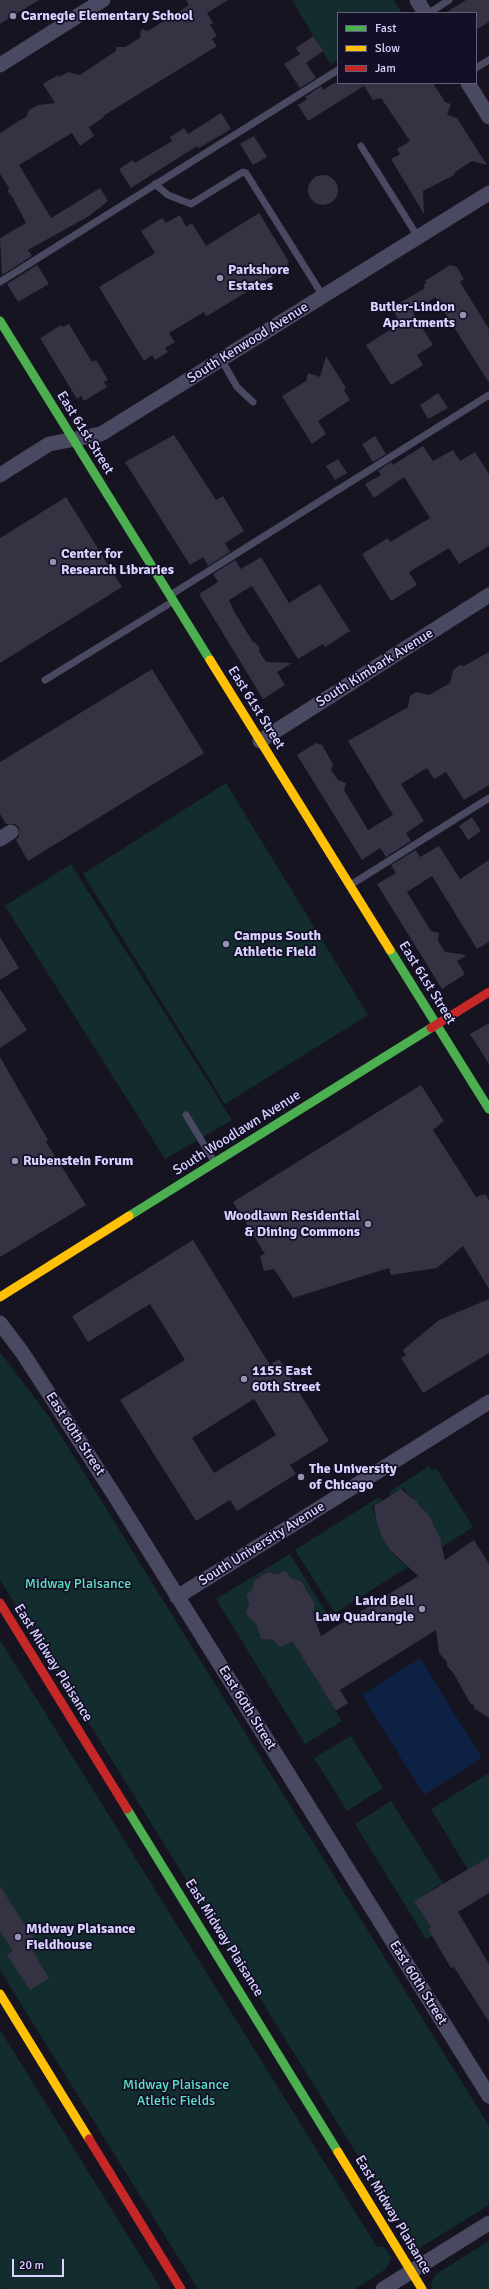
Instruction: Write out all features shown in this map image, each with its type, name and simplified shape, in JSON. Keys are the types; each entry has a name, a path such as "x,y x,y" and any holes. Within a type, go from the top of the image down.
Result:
{"street":[{"path":"0,65 102,0"},
{"path":"417,0 424,12"},
{"path":"469,84 489,117"},
{"name":"South Kenwood Avenue","path":"0,475 49,444 101,434 489,193"},
{"name":"East 61st Street","path":"0,321 489,1109"},
{"name":"South Kimbark Avenue","path":"260,741 489,595"},
{"name":"South Woodlawn Avenue","path":"0,1297 489,992"},
{"name":"East 60th Street","path":"0,1324 22,1352 489,2096"},
{"name":"South University Avenue","path":"177,1597 489,1402"},
{"name":"East Midway Plaisance","path":"0,1603 422,2289"},
{"path":"0,1994 181,2289"},
{"path":"383,2289 489,2223"}],"lane":[{"path":"431,12 449,0"},
{"path":"477,67 489,60"},
{"path":"0,282 337,71"},
{"path":"361,146 418,237"},
{"path":"156,184 168,195 190,204 243,172 246,173 323,296"},
{"path":"221,359 237,387 253,402"},
{"path":"45,680 489,395"},
{"path":"350,885 489,798"},
{"path":"186,1115 215,1163"}],"green space":[{"path":"292,0 394,0 401,12 337,12 337,61 331,65"},
{"name":"Campus South Athletic Field","path":"226,783 368,1015 225,1104 83,874"},
{"path":"71,864 232,1120 165,1159 5,906"},
{"name":"Midway Plaisance","path":"0,1352 50,1418 489,2126 489,2205 418,2249 412,2249 405,2244 400,2235 404,2230 0,1580"},
{"path":"429,1466 432,1471 436,1468 473,1527 442,1547 434,1524 421,1506 403,1488 391,1496 389,1492"},
{"path":"379,1497 382,1501 372,1507 381,1535 395,1556 408,1567 335,1613 295,1550"},
{"path":"290,1554 329,1617 313,1627 316,1624 313,1615 315,1604 301,1581 291,1578 285,1571 276,1574 267,1572 255,1580 252,1589 246,1596 249,1603 246,1614 256,1624 261,1639 273,1640 280,1647 290,1643 299,1643 298,1650 342,1721 305,1744 216,1599"},
{"name":"Midway Plaisance Atletic Fields","path":"0,1640 377,2247 384,2247 391,2258 386,2269 355,2289 198,2289 0,1970"},
{"path":"351,1736 383,1788 347,1811 314,1758"},
{"path":"489,1773 489,1857 468,1870 431,1809"},
{"path":"391,1801 444,1885 441,1887 439,1885 415,1901 431,1927 428,1929 432,1936 426,1939 355,1824"},
{"path":"0,2030 161,2289 2,2289 0,2287"},
{"path":"489,2241 489,2289 432,2289 431,2283 436,2274"}],"water":[{"path":"420,1658 482,1758 424,1795 362,1695"}],"building":[{"path":"0,0 39,0 0,24"},
{"path":"186,0 228,0 207,13 213,23 210,25 217,36 212,39 217,46 103,116 104,117 89,127 94,136 80,146 72,133 19,165 51,218 100,188 108,201 89,216 28,250 32,256 2,275 0,238 26,223 13,198 8,192 9,188 0,174 0,133 27,116 28,111 38,105 55,103 43,84 58,75 59,77 68,72 80,75 116,51 116,47 125,47 140,38 141,29 148,31 189,5"},
{"path":"466,0 489,0 489,22 477,29 477,12 447,12"},
{"path":"313,36 323,51 306,63 296,48"},
{"path":"300,54 316,78 300,88 284,64"},
{"path":"334,83 434,84 445,102 451,104 447,115 457,118 487,165 472,161 455,172 454,175 423,191 424,214 391,159 400,154 397,149 410,141 381,98 373,100 364,86 308,121 298,105 307,99 305,97 321,86 323,90"},
{"path":"221,113 231,129 199,148 197,146 131,188 119,169 133,160 135,163 172,141 170,137 184,128 188,134"},
{"path":"254,136 267,157 253,165 240,144"},
{"path":"323,175 334,179 338,190 334,201 323,205 312,201 308,190 312,179"},
{"name":"Parkshore Estates","path":"259,213 289,262 287,264 289,266 209,315 206,316 204,312 169,333 175,342 165,348 168,352 155,360 152,355 144,361 99,287 155,253 141,231 162,218 166,223 180,215 186,227 192,223 206,246"},
{"path":"37,265 49,284 18,302 7,284"},
{"path":"450,265 457,267 464,279 460,282 489,329 489,383 435,297 413,313 433,345 417,355 423,365 391,385 366,345 401,323 391,308 425,288 423,285 426,283 425,281"},
{"path":"69,324 92,362 96,360 108,380 104,382 107,387 84,401 81,396 77,399 40,338 61,325 62,327"},
{"path":"326,356 346,388 344,390 350,400 318,421 326,434 312,444 282,396 306,381 308,373 320,377"},
{"path":"438,393 448,408 428,419 420,405"},
{"path":"174,435 216,500 223,496 244,531 225,543 230,552 208,566 203,557 190,565 125,462"},
{"path":"375,436 386,454 373,462 362,444"},
{"path":"423,446 433,461 453,450 460,461 475,452 489,474 489,546 459,564 449,548 409,572 417,585 391,601 362,554 388,538 390,542 430,518 404,477 374,498 365,484 381,475 378,471 391,462 393,465"},
{"path":"338,459 347,473 335,480 326,466"},
{"name":"Center for Research Libraries","path":"66,497 122,587 0,663 0,538"},
{"path":"261,557 289,603 320,584 350,631 325,647 323,644 298,659 252,586 229,600 235,613 253,642 259,647 259,651 266,662 292,663 277,672 285,685 263,699 199,594 218,582 213,574 235,560 241,569"},
{"path":"489,652 489,785 464,800 446,772 434,779 427,768 401,784 424,821 406,833 411,841 386,857 380,848 362,860 297,755 316,743 322,745 333,764 331,770 338,780 346,783 344,790 368,830 393,815 348,741 408,707 410,696 416,692 429,695 450,683 453,670 460,665 464,666"},
{"path":"152,669 204,753 28,861 16,840 19,836 19,828 15,824 6,824 0,814 0,762"},
{"path":"472,817 481,831 468,840 459,826"},
{"path":"439,846 460,879 489,860 489,942 477,949 432,876 407,892 431,931 439,933 438,941 445,952 467,955 457,961 465,974 442,989 377,884 396,873 391,865 416,850 420,857"},
{"path":"0,937 19,968 0,980"},
{"path":"0,989 27,1030 0,1048"},
{"path":"489,1023 489,1064 470,1034"},
{"name":"Rubenstein Forum","path":"0,1057 48,1140 46,1142 86,1205 0,1257"},
{"name":"Woodlawn Residential & Dining Commons","path":"421,1085 444,1121 433,1130 476,1197 485,1194 489,1200 489,1289 463,1246 437,1268 391,1275 389,1268 293,1298 274,1269 264,1271 260,1256 265,1254 233,1202"},
{"name":"1155 East 60th Street","path":"193,1240 270,1365 279,1359 329,1441 290,1465 296,1474 237,1511 230,1500 196,1521 120,1400 185,1360 150,1304 88,1342 72,1316","holes":["254,1399 276,1435 214,1473 192,1438"]},
{"path":"489,1299 489,1353 423,1393 401,1358 406,1355 403,1350 439,1320"},
{"name":"Laird Bell Law Quadrangle","path":"401,1489 416,1501 430,1517 440,1538 445,1560 474,1540 489,1564 489,1718 474,1708 474,1705 470,1703 454,1674 447,1666 447,1662 439,1653 436,1630 340,1690 348,1703 336,1711 293,1642 280,1647 273,1640 261,1639 256,1624 246,1614 249,1603 246,1596 252,1589 255,1580 267,1572 276,1574 285,1571 291,1578 301,1581 315,1604 313,1615 321,1636 418,1576 390,1550 381,1535 376,1519 374,1506"},
{"path":"489,1857 489,1893 458,1912 489,1964 489,2022 454,1967 451,1968 428,1929 431,1927 414,1901"},
{"name":"Midway Plaisance Fieldhouse","path":"0,1886 37,1944 31,1948 49,1978 30,1990 7,1955 13,1951 0,1931"}],"traffic: fast":[{"path":"0,321 210,660"},
{"path":"390,950 489,1109"},
{"path":"129,1216 431,1028"},
{"path":"127,1809 338,2152"}],"traffic: slow":[{"path":"210,660 390,950"},
{"path":"0,1297 129,1216"},
{"path":"0,1994 89,2139"},
{"path":"338,2152 422,2289"}],"traffic: jam":[{"path":"431,1028 489,992"},
{"path":"0,1603 127,1809"},
{"path":"89,2139 181,2289"}],"place":[{"name":"Carnegie Elementary School","path":"13,16"},
{"name":"Parkshore Estates","path":"220,278"},
{"name":"Butler-Lindon Apartments","path":"463,315"},
{"name":"Center for Research Libraries","path":"53,562"},
{"name":"Campus South Athletic Field","path":"226,944"},
{"name":"Rubenstein Forum","path":"15,1161"},
{"name":"Woodlawn Residential & Dining Commons","path":"368,1224"},
{"name":"1155 East 60th Street","path":"244,1379"},
{"name":"The University of Chicago","path":"301,1477"},
{"name":"Laird Bell Law Quadrangle","path":"422,1609"},
{"name":"Midway Plaisance Fieldhouse","path":"18,1937"}]}
